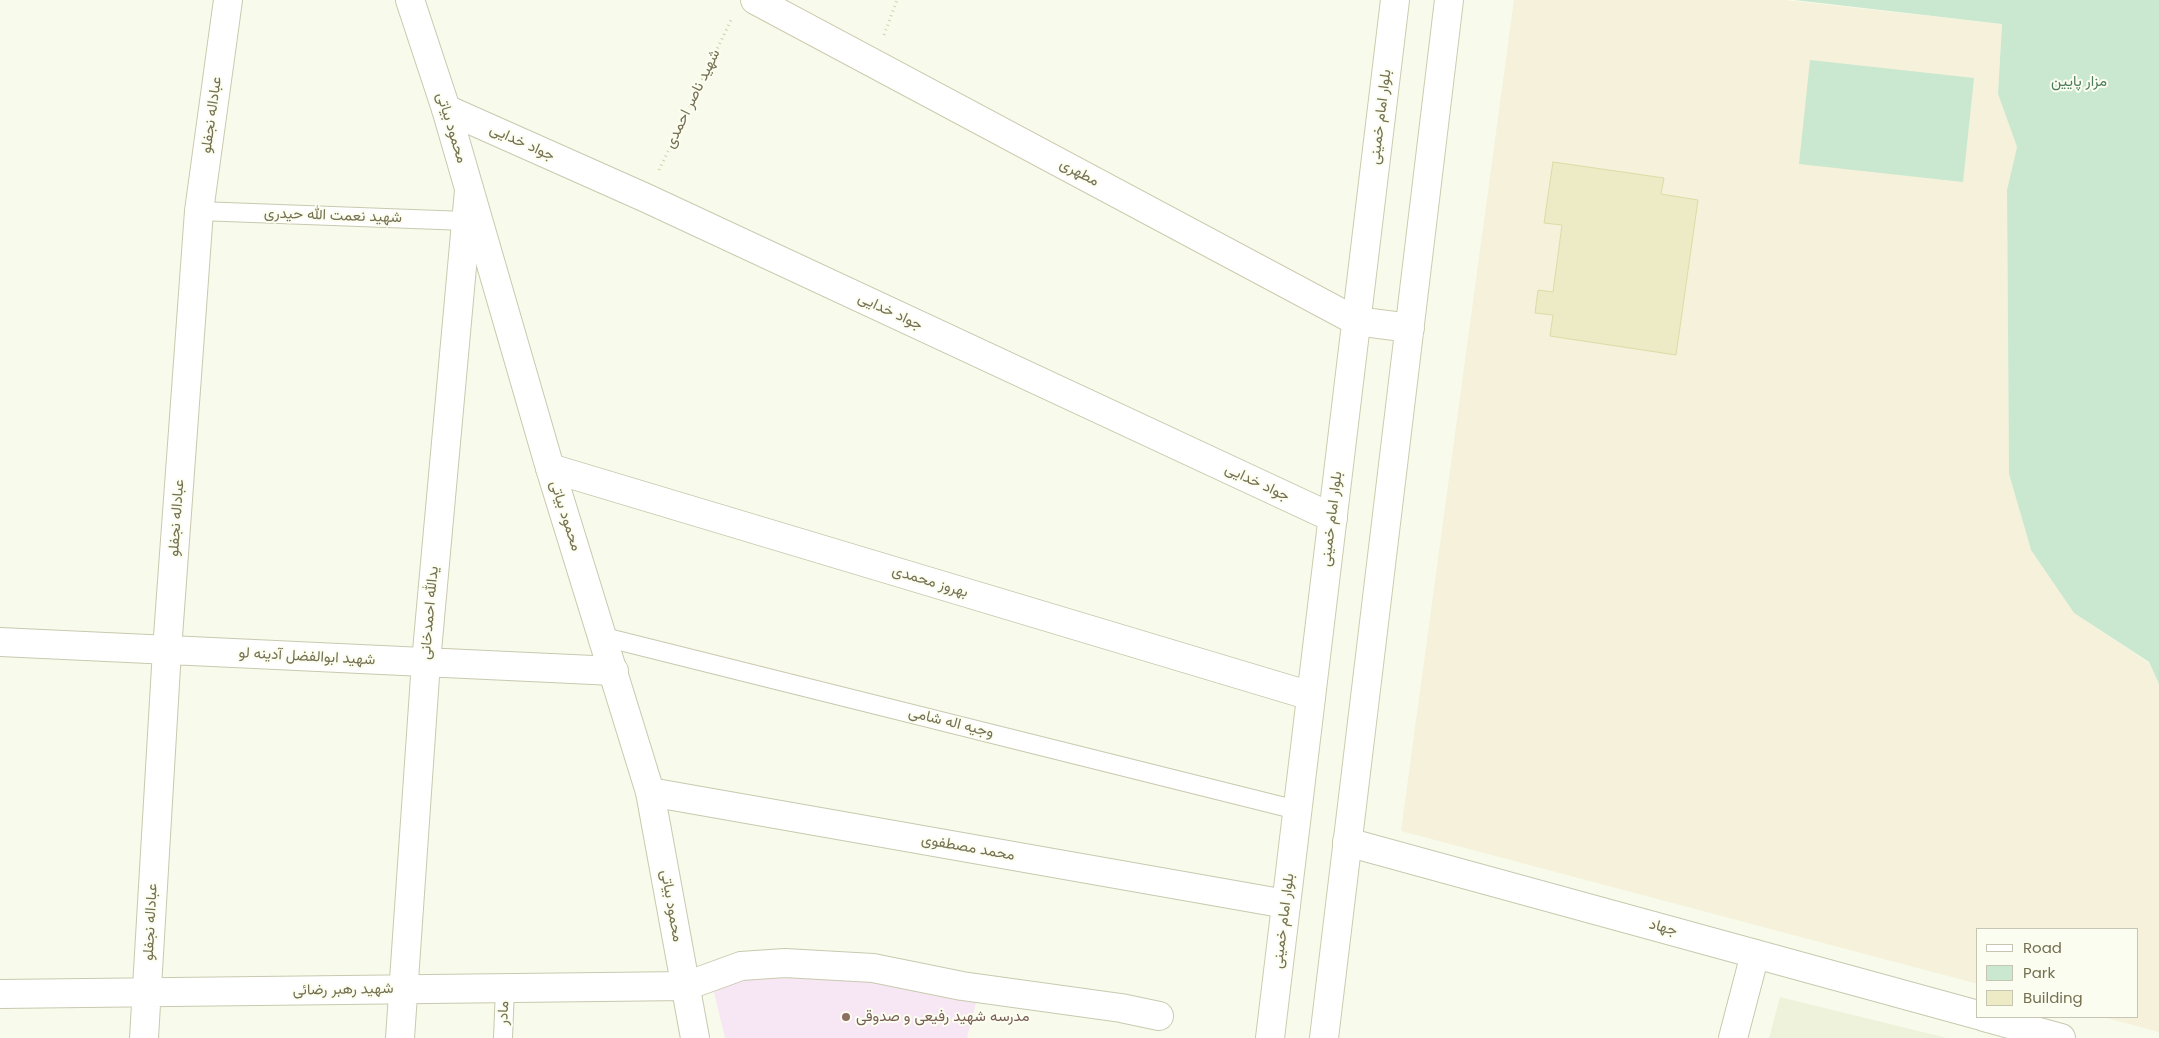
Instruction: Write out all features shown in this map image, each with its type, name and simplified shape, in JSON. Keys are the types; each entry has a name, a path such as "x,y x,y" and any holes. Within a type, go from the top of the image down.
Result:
{"street":[{"name":"عباداله نجفلو","path":"144,1038 167,650 199,211 228,0"},
{"name":"محمود بیاتی","path":"410,0 446,109 550,468 604,637 650,792 696,1038"},
{"name":"بلوار امام خمینی","path":"1270,1038 1395,0"},
{"path":"1324,1038 1449,0"},
{"name":"مطهری","path":"745,4 1356,321 1410,328"},
{"name":"جواد خدایی","path":"446,109 646,198 1333,518"},
{"name":"یدالله احمدخانی","path":"400,1038 426,662 469,189"},
{"name":"بهروز محمدی","path":"550,468 1311,696"},
{"name":"شهید ابوالفضل آدینه لو","path":"0,642 614,671"},
{"name":"محمد مصطفوی","path":"650,792 1286,904"},
{"name":"جهاد","path":"1347,842 1976,1014"},
{"path":"1732,1038 1755,954"},
{"path":"686,986 741,966 786,963 864,968 962,986 1121,1008 1159,1016"},
{"name":"شهید رهبر رضائی","path":"0,994 686,986"},
{"path":"1987,1018 2045,1036"}],"lane":[{"name":"شهید نعمت الله حیدری","path":"199,211 466,221"},
{"name":"وجیه اله شامی","path":"604,637 1297,810"},
{"name":"مادر","path":"504,1038 505,988"}],"path":[{"name":"شهید ناصر احمدی","path":"646,198 745,4"}],"shaded area":[{"path":"1514,0 1785,0 2002,24 1998,94 2017,147 2007,190 2009,474 2031,550 2074,613 2149,663 2159,684 2159,1032 2107,1018 2139,1018 2139,928 1976,928 1976,983 1401,831"},
{"name":"مدرسه شهید رفیعی و صدوقی","path":"810,969 978,995 967,1038 725,1038 710,976"},
{"path":"1780,997 1947,1038 1769,1038"}],"green space":[{"name":"مزار پایین","path":"1794,0 2159,0 2159,684 2149,662 2074,613 2031,550 2009,474 2007,190 2017,147 1998,94 2002,24"},
{"path":"1810,60 1974,78 1963,182 1799,164"}],"building":[{"path":"1553,162 1664,178 1661,194 1698,200 1676,355 1550,336 1553,315 1535,313 1538,290 1553,292 1562,225 1544,223"}],"place":[{"name":"مدرسه شهید رفیعی و صدوقی","path":"846,1017"}]}
